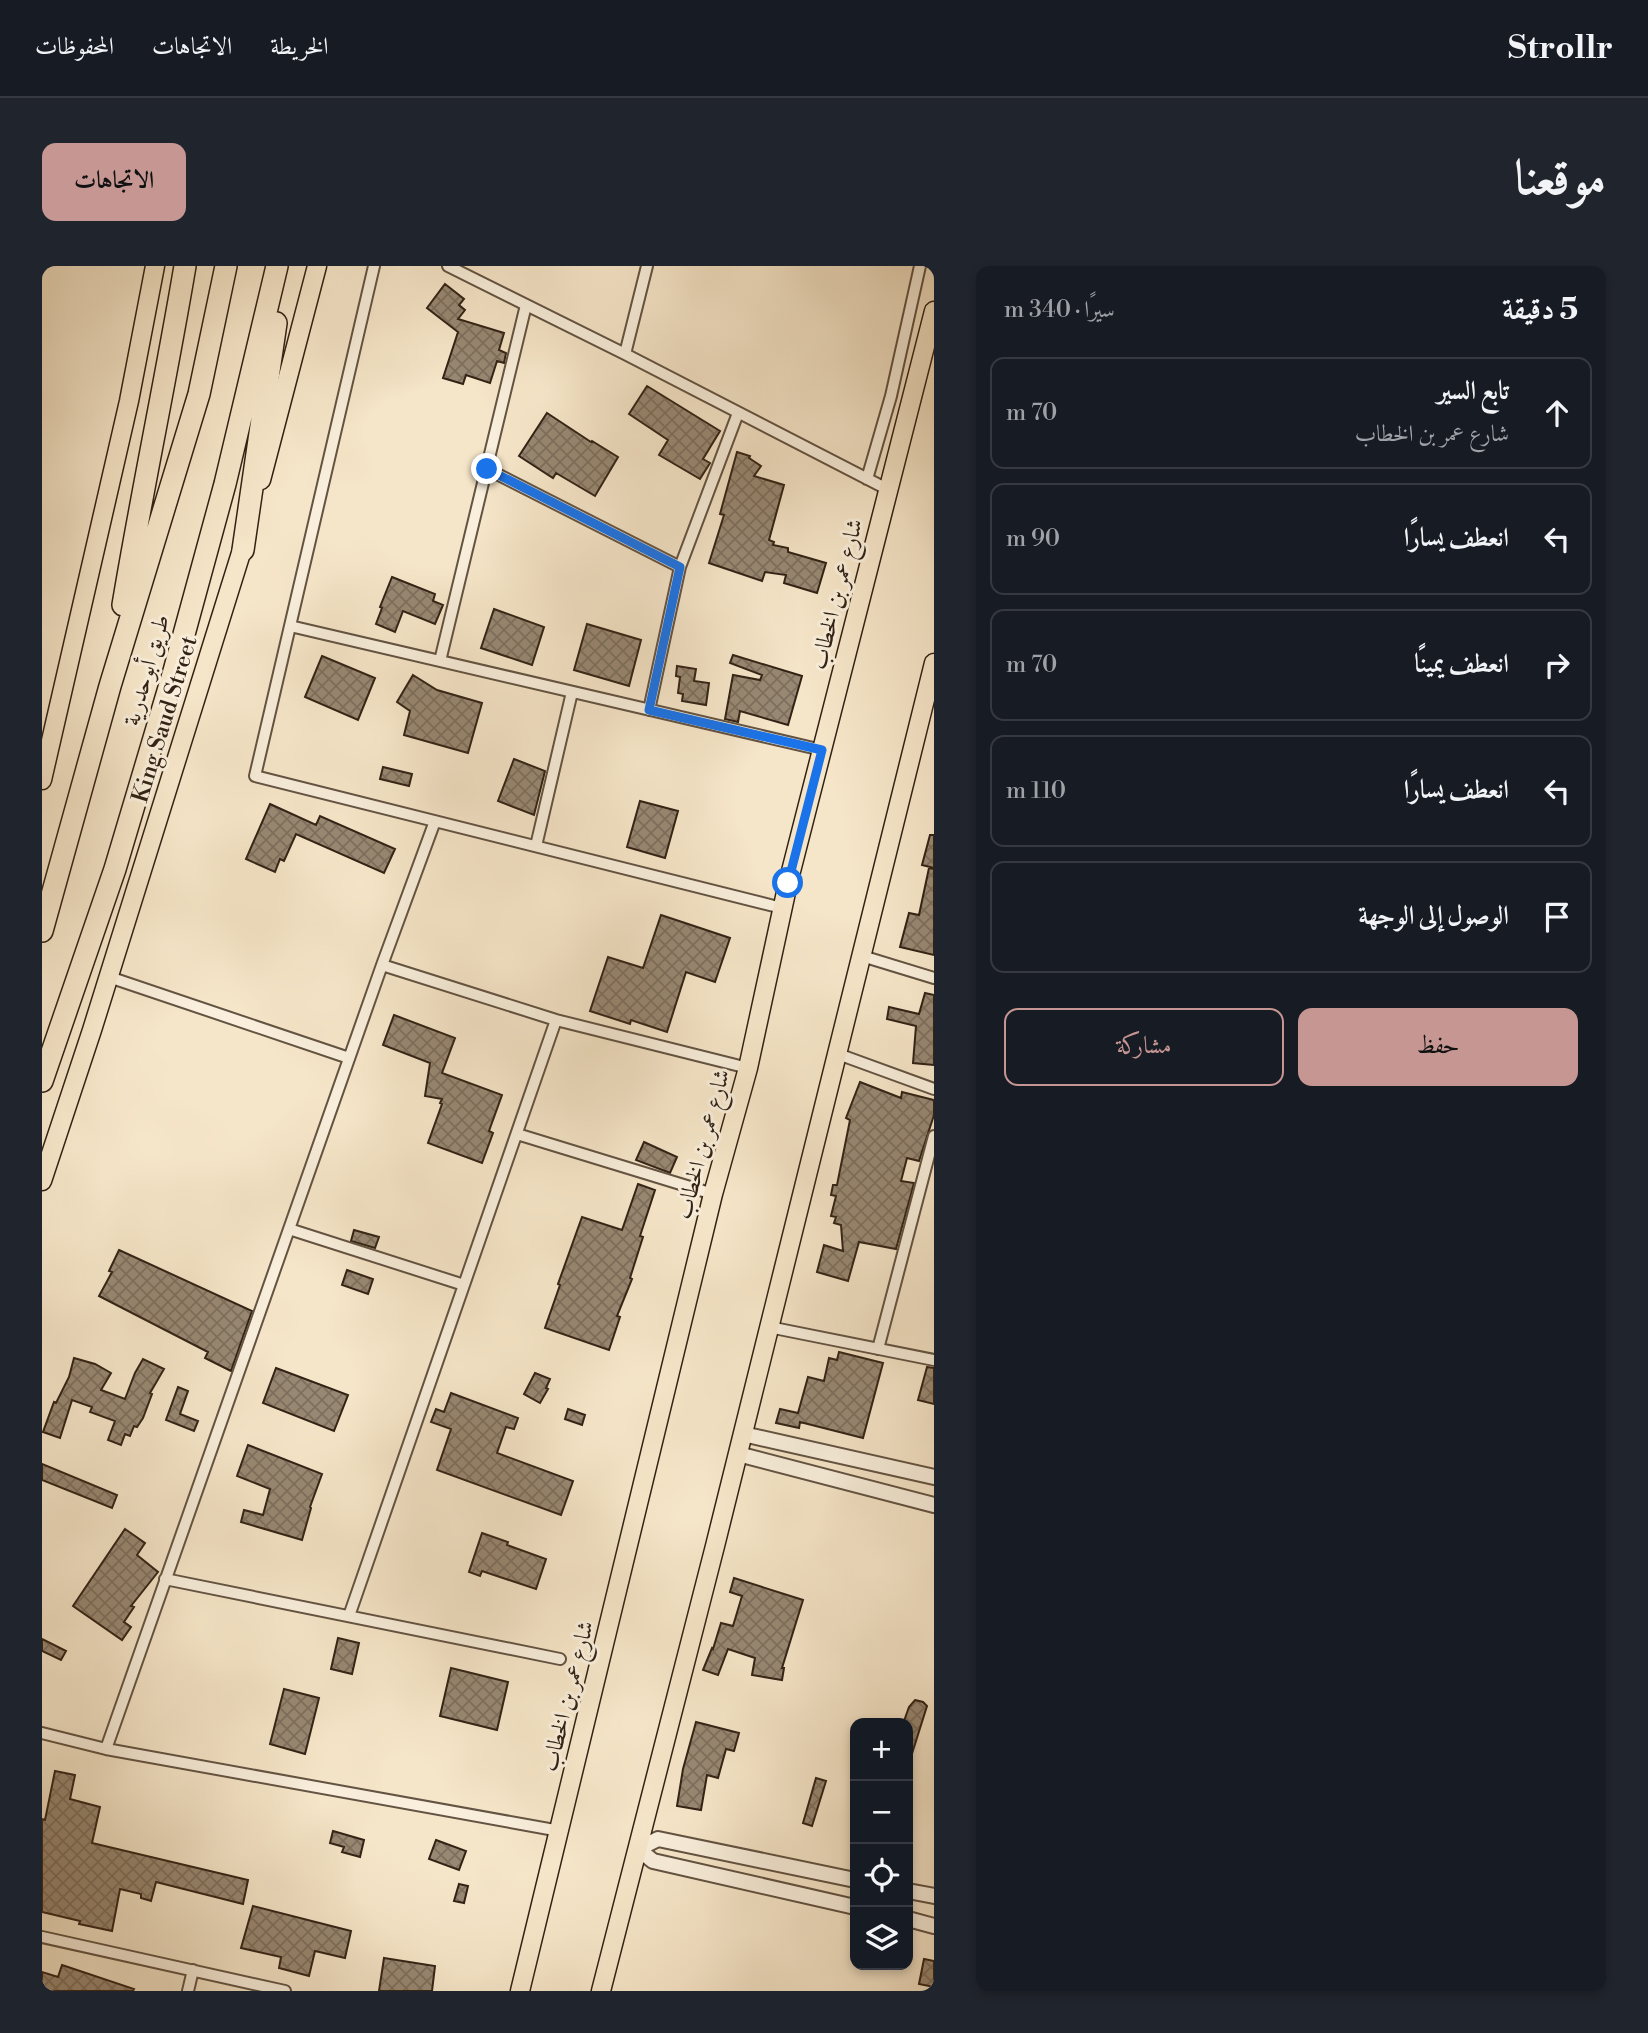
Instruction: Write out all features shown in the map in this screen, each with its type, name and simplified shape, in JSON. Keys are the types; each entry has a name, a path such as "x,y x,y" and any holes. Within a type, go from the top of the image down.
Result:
{"highway":[{"path":"110,686 139,508 169,365 185,266"},
{"name":"طريق أبوحدرية","path":"42,931 110,686 199,394 226,266"},
{"name":"طريق أبوحدرية","path":"42,1081 116,869 174,671 225,484 278,266"},
{"path":"243,550 285,266"}],"main road":[{"path":"42,780 129,401 155,266"},
{"name":"King Saud Street","path":"42,1181 243,550 317,266"},
{"name":"شارع عمر بن الخطاب","path":"520,1991 713,1194 748,1068 782,908 934,311"},
{"path":"601,1991 862,956 928,712 934,663"}],"street":[{"path":"374,266 256,776 782,908"},
{"path":"448,266 887,489"},
{"path":"625,354 647,266"},
{"path":"867,479 891,396 920,266"},
{"path":"440,661 526,305"},
{"path":"649,710 680,567 738,413"},
{"path":"487,469 680,567"},
{"path":"290,626 822,750"},
{"path":"536,846 572,692"},
{"path":"106,1749 435,821"},
{"path":"862,956 934,978"},
{"path":"383,965 556,1020 748,1068"},
{"path":"109,977 349,1058"},
{"path":"349,1616 556,1020"},
{"path":"838,1054 934,1088"},
{"path":"517,1134 713,1194"},
{"path":"878,1349 934,1136"},
{"path":"289,1229 464,1285"},
{"path":"769,1327 934,1360"},
{"path":"743,1434 934,1477"},
{"path":"738,1454 934,1505"},
{"path":"165,1579 560,1659"},
{"path":"42,1733 106,1749 560,1831"},
{"path":"850,1879 658,1839 638,1849 653,1861 851,1907"},
{"path":"913,1892 934,1896"},
{"path":"913,1920 934,1926"},
{"path":"42,1937 285,1991"},
{"path":"188,1991 193,1970"}],"building":[{"path":"445,284 464,299 459,305 465,310 458,319 504,333 499,350 506,353 504,363 497,361 490,383 466,375 463,384 443,378 458,332 427,308"},
{"path":"647,386 720,431 703,459 710,463 700,479 659,455 668,440 629,414"},
{"path":"547,413 618,457 595,496 556,473 553,478 519,456"},
{"path":"737,452 750,456 749,458 761,466 754,476 784,485 769,540 774,542 773,545 788,548 788,552 826,563 817,593 784,583 786,575 765,572 762,581 709,563 724,515 720,514"},
{"path":"392,577 435,594 433,601 443,605 435,624 403,611 395,632 376,624"},
{"path":"494,609 544,627 532,665 481,648"},
{"path":"587,624 641,640 629,686 574,670"},
{"path":"733,655 802,676 788,725 740,711 738,722 725,719 733,675 760,680 762,675 730,663"},
{"path":"322,656 375,678 358,720 305,697"},
{"path":"677,666 696,669 694,681 709,683 706,705 682,701 683,694 678,693 680,677 676,676"},
{"path":"413,675 437,690 482,703 468,753 404,735 410,711 397,702"},
{"path":"514,759 545,771 534,815 498,801"},
{"path":"383,767 412,774 409,786 380,779"},
{"path":"640,801 678,811 665,858 627,847"},
{"path":"270,804 316,825 320,816 395,849 384,873 296,834 284,861 280,859 275,872 246,859"},
{"path":"930,835 934,835 934,868 922,865"},
{"path":"929,868 934,869 934,955 900,947 909,913 919,915"},
{"path":"661,915 730,938 715,982 686,972 667,1032 631,1020 630,1024 590,1011 608,957 643,968"},
{"path":"925,993 934,995 934,1065 913,1063 916,1026 887,1019 889,1007 919,1014"},
{"path":"394,1015 455,1038 442,1073 502,1095 489,1131 493,1133 482,1163 428,1143 442,1099 425,1096 430,1063 383,1045"},
{"path":"860,1082 901,1098 902,1092 934,1100 934,1115 919,1161 907,1158 901,1181 914,1183 896,1249 859,1242 848,1281 817,1272 824,1245 843,1251 841,1225 834,1223 836,1217 831,1216 836,1196 831,1195 833,1185 837,1185 850,1120 846,1118"},
{"path":"644,1142 677,1157 670,1173 636,1160"},
{"path":"638,1184 655,1190 640,1236 643,1237 630,1278 632,1279 617,1316 620,1317 609,1350 545,1328 582,1217 622,1230"},
{"path":"354,1230 379,1237 375,1248 351,1241"},
{"path":"119,1250 252,1311 231,1371 205,1358 208,1352 99,1296 112,1272 109,1271"},
{"path":"347,1270 373,1279 368,1294 342,1285"},
{"path":"839,1352 883,1363 863,1438 800,1422 799,1428 776,1423 780,1409 798,1413 808,1377 824,1381 829,1358 837,1360"},
{"path":"74,1358 95,1364 111,1373 101,1390 125,1399 143,1359 164,1369 150,1393 152,1394 143,1418 137,1427 134,1426 130,1436 125,1434 121,1445 108,1440 115,1421 90,1412 92,1407 72,1400 60,1438 43,1432 54,1402 56,1403 69,1377"},
{"path":"927,1367 934,1368 934,1404 918,1400"},
{"path":"276,1368 348,1395 334,1431 263,1403"},
{"path":"535,1373 550,1379 540,1403 524,1394"},
{"path":"178,1387 188,1391 180,1414 198,1421 194,1431 166,1420"},
{"path":"451,1393 518,1418 514,1429 506,1427 497,1453 573,1481 561,1515 437,1470 451,1429 431,1422 436,1409 444,1412"},
{"path":"568,1409 585,1415 582,1425 565,1419"},
{"path":"248,1445 322,1474 302,1540 241,1522 244,1510 263,1515 270,1489 237,1476"},
{"path":"42,1464 117,1495 112,1508 42,1480"},
{"path":"125,1529 145,1543 137,1555 158,1572 131,1606 134,1607 124,1622 131,1627 122,1640 73,1606"},
{"path":"482,1533 546,1559 536,1589 482,1571 480,1576 469,1572"},
{"path":"734,1578 803,1600 782,1668 782,1680 752,1675 755,1658 728,1649 718,1675 703,1670 721,1623 733,1626 742,1596 730,1592"},
{"path":"338,1638 359,1643 352,1674 331,1669"},
{"path":"42,1639 66,1651 61,1660 42,1651"},
{"path":"451,1668 508,1682 497,1730 440,1716"},
{"path":"284,1689 319,1698 305,1754 270,1744"},
{"path":"915,1700 927,1706 913,1750 913,1718 905,1718"},
{"path":"696,1722 739,1733 734,1751 726,1749 718,1778 707,1775 701,1810 677,1806 683,1769"},
{"path":"55,1771 75,1775 70,1799 100,1807 92,1843 248,1880 243,1904 156,1882 151,1901 141,1898 141,1894 120,1889 112,1931 42,1912 42,1819 45,1820"},
{"path":"816,1778 826,1781 812,1826 803,1823"},
{"path":"333,1831 364,1840 360,1857 342,1852 344,1847 330,1843"},
{"path":"436,1840 466,1851 459,1870 429,1859"},
{"path":"459,1884 468,1886 464,1903 454,1901"},
{"path":"253,1906 351,1931 345,1958 315,1951 309,1976 279,1968 281,1957 241,1948"},
{"path":"384,1958 435,1966 432,1991 379,1991"},
{"path":"924,1959 934,1961 934,1987 919,1984"},
{"path":"62,1965 134,1989 42,1991 42,1972 58,1977"}],"route":[{"path":"487,469 680,567 649,710 822,750 788,883"}]}
